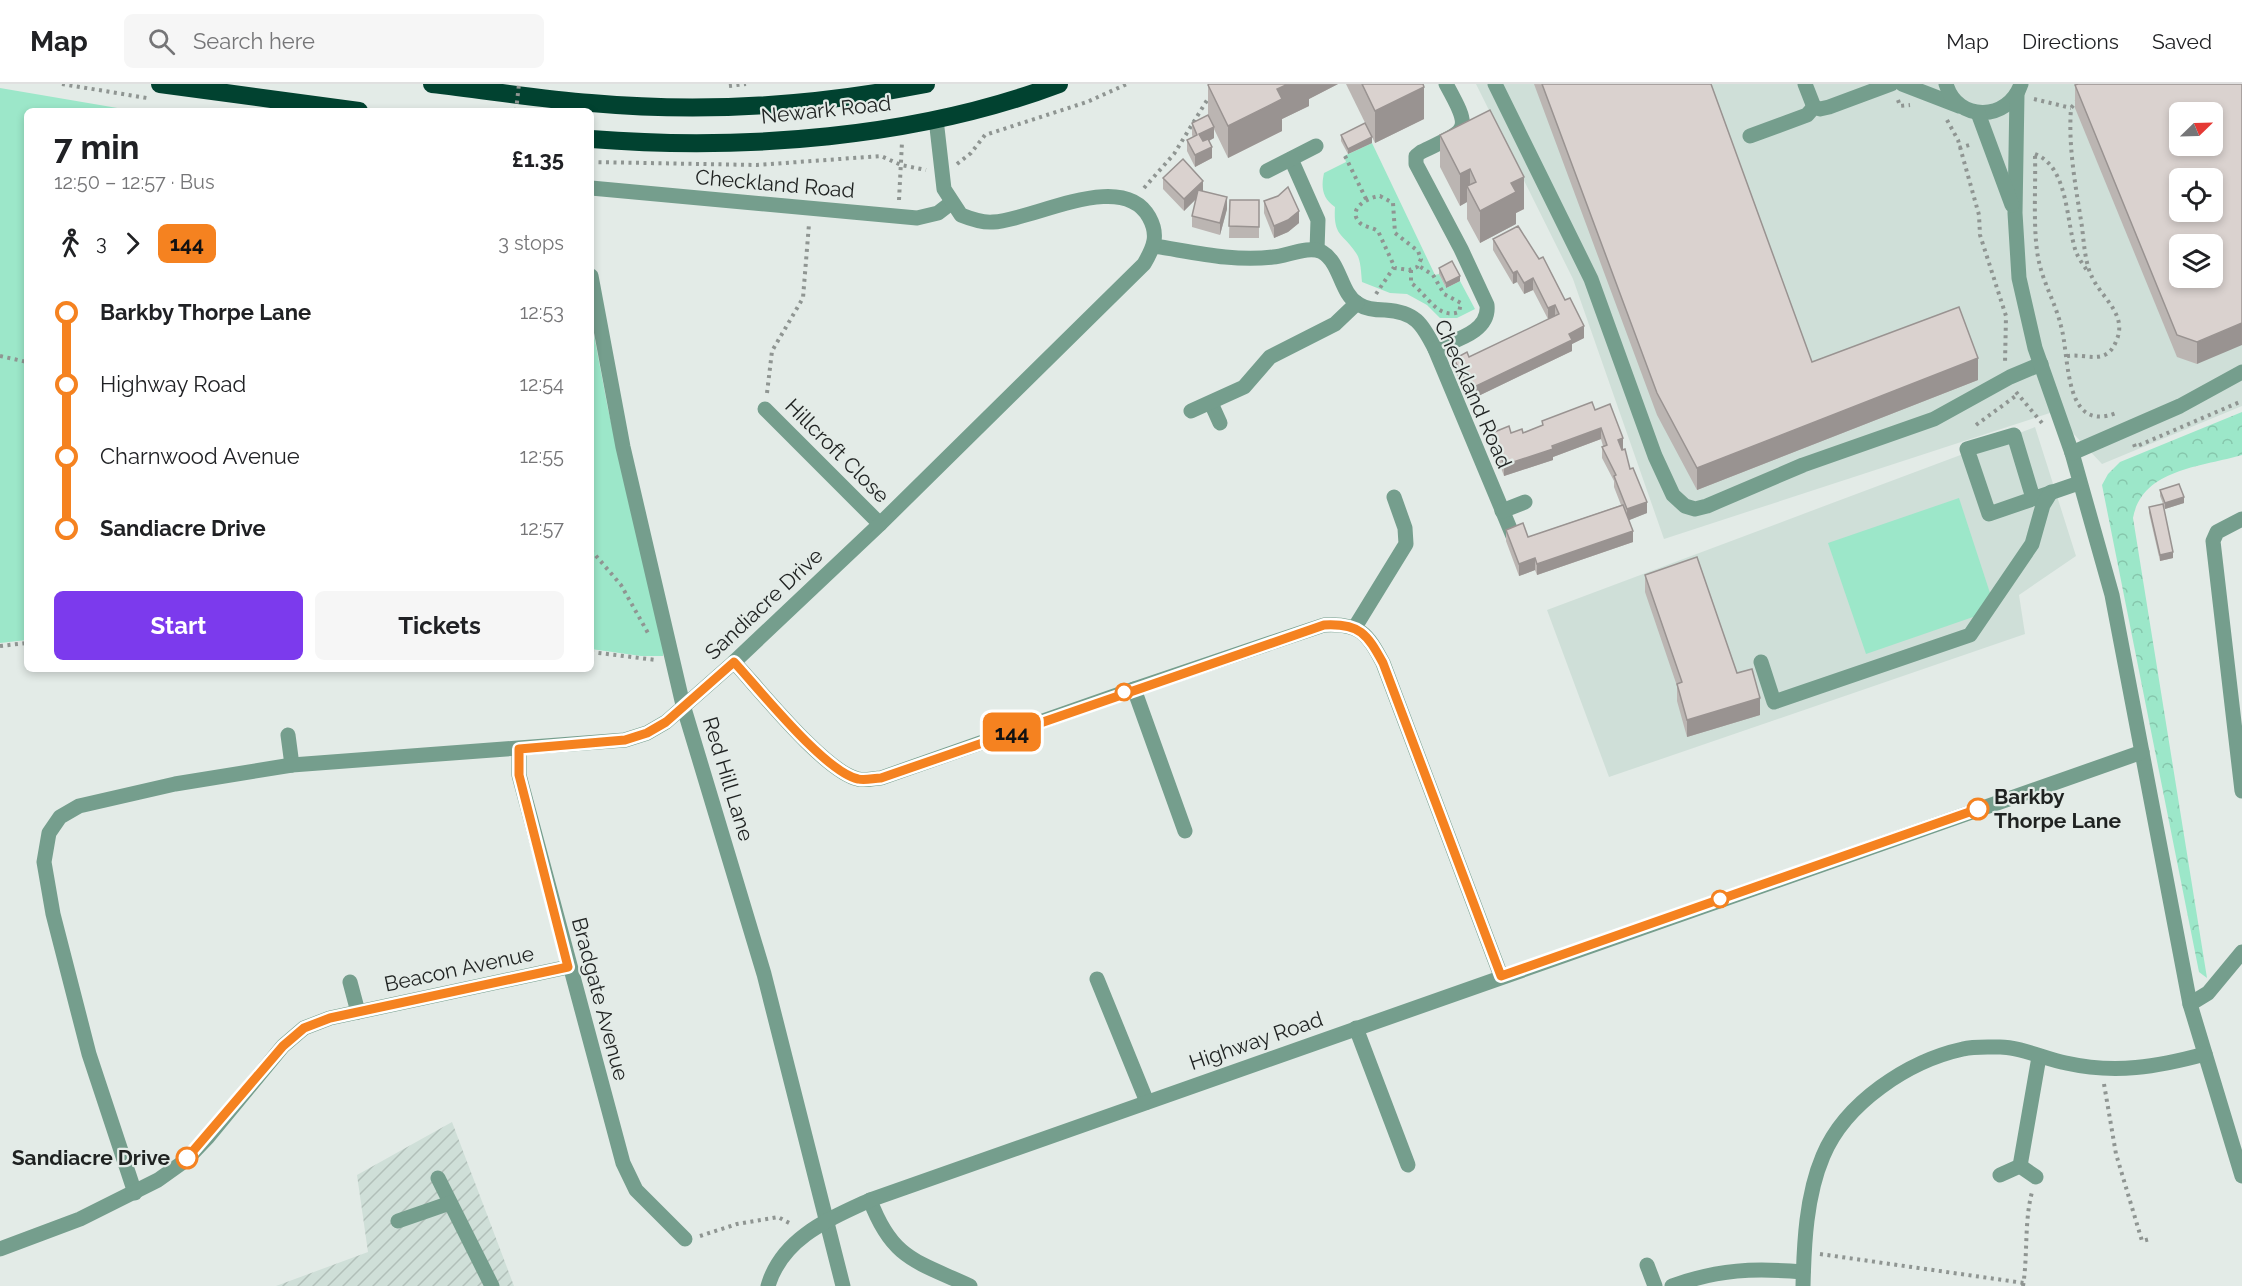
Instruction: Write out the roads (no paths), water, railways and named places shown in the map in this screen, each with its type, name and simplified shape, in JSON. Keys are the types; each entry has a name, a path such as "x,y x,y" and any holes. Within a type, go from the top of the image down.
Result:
{"highway":[{"path":"160,84 337,108"},
{"name":"Newark Road","path":"432,84 591,104 700,107 811,103 926,84"},
{"name":"Newark Road","path":"594,139 706,142 818,137 936,119 989,107 1059,84"}],"street":[{"path":"1435,349 1475,330 1485,321 1488,314 1487,305 1461,249 1416,164 1416,156 1456,135 1463,124 1464,116 1446,84"},
{"path":"1495,84 1591,279 1655,456 1673,495 1685,506 1695,509 1707,506 1803,465 1934,419 2010,377 2041,364"},
{"path":"1805,84 1814,107"},
{"path":"1946,84 1952,98 1962,107"},
{"path":"1814,107 1820,109 1829,107 1897,88 1978,113 2001,110 2023,92"},
{"path":"2023,92 2015,213 2019,278 2041,364 2072,453 2112,595 2190,1004 2242,1176"},
{"path":"1750,136 1807,115 1814,107"},
{"path":"1978,113 2015,213"},
{"path":"936,119 944,189 962,215 993,222 1100,197 1119,196 1133,200 1147,214 1156,230 1154,246 1235,258 1273,257 1317,250 1324,253 1362,306 1335,324 1270,357 1244,387 1191,411"},
{"path":"1267,171 1316,146"},
{"path":"1291,159 1318,220 1317,250"},
{"name":"Checkland Road","path":"594,189 899,216 929,217 951,202"},
{"name":"Sandiacre Drive","path":"135,1193 88,1054 52,914 44,862 49,834 60,817 79,806 175,783 292,765 625,740 647,733 666,722 734,662 880,524 1144,264 1154,246"},
{"name":"Red Hill Lane","path":"594,292 623,447 683,705 764,974 828,1219 843,1286"},
{"name":"Checkland Road","path":"1362,306 1406,313 1425,330 1513,536"},
{"path":"2072,453 2180,406 2242,372"},
{"path":"1211,403 1220,423"},
{"name":"Hillcroft Close","path":"765,409 880,524"},
{"path":"2033,498 2013,435 1967,449 1989,514 2079,483"},
{"path":"1761,662 1774,702 1970,635 2032,544 2043,505 2051,492"},
{"path":"1354,627 1406,544 1405,528 1394,497"},
{"path":"1503,511 1525,502"},
{"path":"2242,519 2217,532 2213,541 2236,689 2242,791"},
{"path":"734,662 821,756 842,772 859,780 881,778 1324,625 1342,624 1354,627 1368,636 1383,663 1501,976"},
{"path":"1134,689 1185,831"},
{"path":"288,735 292,765"},
{"name":"Bradgate Avenue","path":"519,749 519,775 568,967 622,1163 636,1190 685,1239"},
{"name":"Highway Road","path":"768,1286 772,1273 793,1243 828,1219 870,1200 2142,752"},
{"path":"2190,1004 2208,993 2242,952"},
{"name":"Beacon Avenue","path":"0,1249 80,1219 135,1193 186,1160 283,1046 304,1028 330,1018 568,967"},
{"path":"1097,979 1147,1102"},
{"path":"350,982 358,1012"},
{"path":"1356,1028 1408,1165"},
{"path":"1672,1286 1726,1271 1758,1268 1803,1279 1814,1184 1823,1155 1839,1127 1866,1100 1890,1081 1930,1060 1964,1048 2003,1047 2100,1069 2131,1070 2205,1054"},
{"path":"2020,1166 2039,1057"},
{"path":"2000,1174 2020,1166"},
{"path":"2020,1166 2036,1177"},
{"path":"438,1178 492,1286"},
{"path":"870,1200 880,1225 891,1243 912,1260 970,1286"},
{"path":"398,1221 450,1203"},
{"path":"1647,1265 1655,1286"}],"place":[{"name":"Barkby Thorpe Lane","path":"1978,809"},
{"name":"Sandiacre Drive","path":"187,1158"}]}
